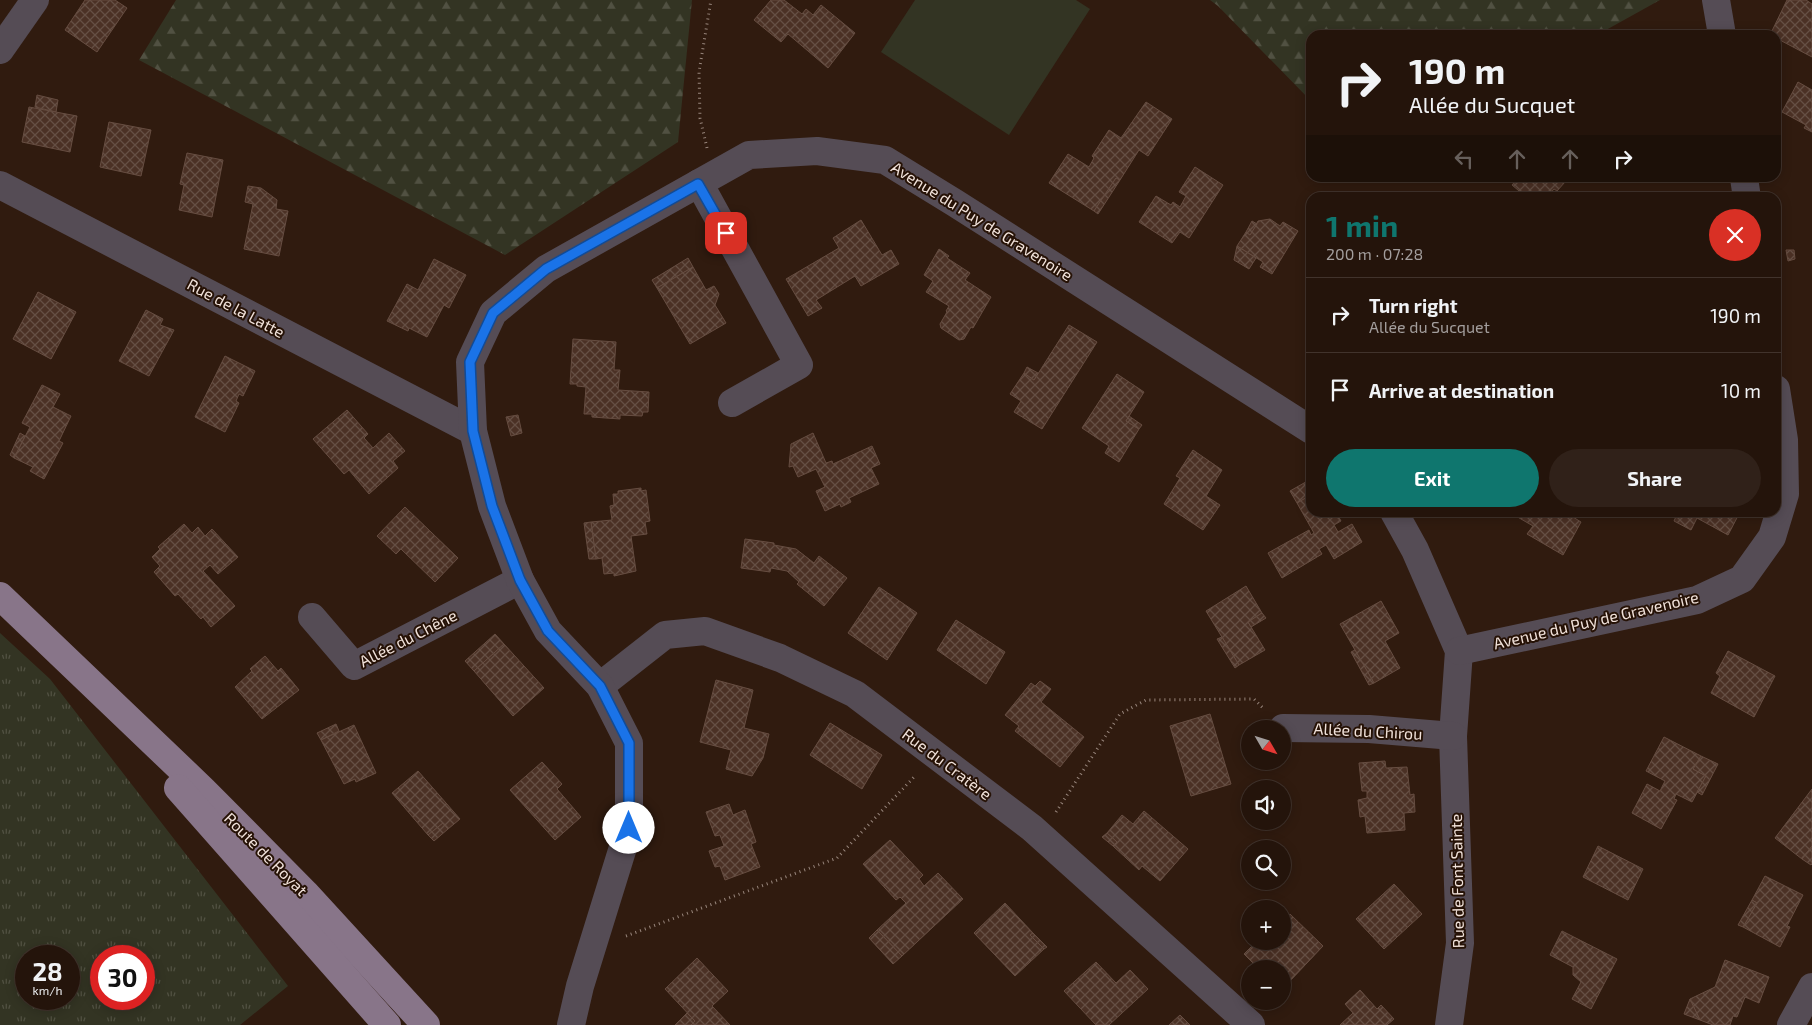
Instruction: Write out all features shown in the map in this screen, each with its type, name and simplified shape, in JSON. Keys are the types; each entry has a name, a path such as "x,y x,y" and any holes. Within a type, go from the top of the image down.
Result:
{"main road":[{"name":"Route de Royat","path":"0,596 203,790 305,893 426,1025"},
{"name":"Route de Royat","path":"99,690 194,808 387,1025"}],"street":[{"path":"0,50 35,0"},
{"path":"1716,0 1721,30"},
{"name":"Avenue du Puy de Gravenoire","path":"571,1025 580,986 629,828 629,743 600,686 548,631 520,580 492,506 473,431 470,362 493,313 546,269 749,155 817,151 885,160 955,202 1306,427"},
{"path":"706,179 799,364 732,403"},
{"name":"Rue de la Latte","path":"0,185 473,431"},
{"name":"Avenue du Puy de Gravenoire","path":"1781,421 1784,440 1785,494 1781,508"},
{"path":"1397,517 1414,550 1459,651"},
{"name":"Avenue du Puy de Gravenoire","path":"1459,651 1697,600 1742,578 1772,538 1778,517"},
{"name":"Allée du Chêne","path":"312,617 354,666 520,580"},
{"name":"Rue du Cratère","path":"600,686 665,635 705,631 780,658 855,694 1040,836 1251,1025"},
{"name":"Rue de Font Sainte","path":"1449,1025 1460,943 1453,736 1459,651"},
{"name":"Allée du Chirou","path":"1291,728 1369,729 1453,736"},
{"path":"1791,1025 1812,987"}],"path":[{"path":"706,179 700,118 699,72 711,0"},
{"path":"1040,836 1120,714 1146,700 1254,699 1275,720"},
{"path":"591,949 836,858 935,755"}],"green space":[{"path":"176,0 692,0 678,142 505,255 139,60"},
{"path":"915,0 1076,0 1090,9 1009,135 881,52"},
{"path":"1210,0 1660,0 1606,30 1306,30 1306,96"},
{"path":"0,633 50,679 288,986 240,1025 0,1025"}],"building":[{"path":"85,0 115,0 127,8 97,52 65,30"},
{"path":"771,0 784,0 802,14 806,9 813,15 821,5 855,33 828,68 788,34 781,42 754,20"},
{"path":"1787,0 1806,0 1812,4 1812,57 1781,41 1781,30 1772,30"},
{"path":"1798,82 1812,90 1812,132 1804,128 1806,125 1782,112"},
{"path":"37,95 58,100 56,112 35,107"},
{"path":"1146,102 1172,119 1148,156 1139,150 1120,180 1116,178 1094,211 1049,183 1068,154 1089,167 1094,158 1092,156 1109,130 1121,138"},
{"path":"29,107 77,116 70,152 22,142"},
{"path":"109,122 151,130 141,176 100,167"},
{"path":"187,153 223,160 212,217 179,210 184,185 180,184"},
{"path":"1195,167 1223,185 1189,238 1180,232 1172,243 1139,222 1156,196 1171,205 1173,202 1180,207 1186,196 1179,192"},
{"path":"1116,178 1120,180 1098,214 1094,211"},
{"path":"1515,182 1565,182 1557,191 1554,189 1551,192 1520,192 1512,185"},
{"path":"248,186 261,188 277,200 276,209 288,211 279,256 244,249 253,204 245,202"},
{"path":"1270,219 1280,226 1283,222 1298,231 1272,274 1260,267 1263,262 1237,246 1246,232 1250,235 1258,221"},
{"path":"861,220 882,255 891,250 899,264 861,286 855,276 816,300 822,308 808,316 786,279 839,248 833,238"},
{"path":"1252,221 1257,224 1250,235 1246,232"},
{"path":"1237,246 1256,258 1249,269 1234,260"},
{"path":"939,249 949,256 947,258 970,273 965,280 991,297 973,328 971,327 964,339 959,340 941,328 940,324 949,306 926,292 933,281 924,275"},
{"path":"1786,250 1794,250 1795,259 1788,261"},
{"path":"688,258 693,267 657,288 652,280"},
{"path":"434,259 466,275 449,308 444,305 427,337 409,328 408,331 387,321 407,284 418,290"},
{"path":"693,267 706,290 714,286 719,294 715,305 726,323 690,344 657,288"},
{"path":"38,292 76,312 51,359 13,339"},
{"path":"146,310 163,319 160,325 174,330 149,376 119,361"},
{"path":"1069,325 1097,342 1042,429 1014,412 1021,401 1010,394 1024,373 1034,380"},
{"path":"573,339 616,342 614,370 620,370 618,390 649,392 648,412 643,412 642,416 620,415 620,419 592,417 592,414 584,414 586,387 570,384"},
{"path":"225,356 255,371 243,396 239,394 236,401 239,403 225,432 195,417"},
{"path":"1027,367 1038,373 1034,380 1024,373"},
{"path":"1117,374 1144,392 1126,421 1139,429 1119,462 1105,453 1109,446 1082,428"},
{"path":"42,385 60,394 53,407 71,416 59,441 63,443 44,479 30,471 33,467 14,458 30,427 22,423"},
{"path":"347,410 368,434 364,438 373,448 389,433 405,451 393,461 398,468 369,494 349,470 344,474 313,439"},
{"path":"518,415 522,433 511,436 506,417"},
{"path":"1129,416 1142,425 1139,429 1126,421"},
{"path":"20,433 25,436 14,458 10,455"},
{"path":"813,433 826,463 832,461 833,464 872,446 880,464 871,468 879,484 849,498 851,502 841,507 840,504 825,511 816,491 825,487 816,469 798,477 793,466 789,467 791,444"},
{"path":"1193,450 1222,470 1206,496 1220,505 1203,530 1164,504 1180,478 1176,476"},
{"path":"1306,482 1306,498 1297,503 1290,491"},
{"path":"641,488 641,491 646,490 650,521 645,522 647,534 631,536 636,571 614,576 614,573 604,574 602,558 596,559 591,522 612,520 610,506 614,505 613,494 618,494 618,491"},
{"path":"1306,498 1306,517 1339,517 1341,521 1334,525 1338,532 1352,524 1362,542 1334,559 1326,545 1319,549 1322,554 1282,578 1268,553 1309,530 1311,535 1314,533 1297,503"},
{"path":"405,507 458,558 435,582 401,549 396,554 377,536"},
{"path":"1518,517 1573,517 1581,522 1563,555 1527,534 1533,526"},
{"path":"1676,517 1737,517 1728,535 1697,518 1691,530 1674,521"},
{"path":"591,522 596,559 589,559 584,523"},
{"path":"184,524 192,533 198,527 205,536 212,529 238,557 218,574 210,565 203,571 235,606 211,627 178,594 175,596 154,572 160,566 152,557 160,549 158,547"},
{"path":"745,539 774,543 774,545 796,549 814,563 819,556 847,578 824,606 797,584 799,582 787,571 771,568 770,572 741,568"},
{"path":"1246,586 1262,613 1248,622 1265,650 1239,665 1206,611"},
{"path":"879,587 917,613 887,660 848,633"},
{"path":"1381,601 1399,633 1385,641 1400,668 1374,683 1340,624"},
{"path":"1262,613 1266,618 1251,627 1248,622"},
{"path":"956,620 1005,652 986,684 937,650"},
{"path":"495,634 504,644 474,671 465,661"},
{"path":"1222,637 1239,665 1235,668 1217,639"},
{"path":"504,644 544,688 513,716 474,671"},
{"path":"1355,650 1374,683 1369,685 1351,652"},
{"path":"1728,651 1775,676 1754,717 1711,693 1720,676 1716,673"},
{"path":"265,656 278,671 281,668 299,690 262,719 235,687 252,671 250,669"},
{"path":"716,680 753,690 744,728 769,734 763,758 752,776 726,769 731,750 700,742"},
{"path":"1040,681 1051,689 1041,702 1084,737 1060,767 1015,731 1019,726 1005,715 1031,683 1035,686"},
{"path":"1210,714 1231,784 1191,796 1170,726"},
{"path":"830,723 882,755 862,789 810,755"},
{"path":"336,724 339,731 321,740 317,733"},
{"path":"354,725 376,773 356,782 355,779 344,784 321,740"},
{"path":"1664,737 1701,756 1693,769 1706,776 1692,802 1676,794 1674,799 1677,800 1661,829 1632,813 1647,784 1660,791 1665,781 1646,771"},
{"path":"1701,756 1718,764 1702,795 1697,792 1706,776 1693,769"},
{"path":"1385,761 1386,768 1407,767 1410,795 1414,794 1415,812 1404,813 1405,830 1367,833 1365,816 1360,817 1358,800 1367,798 1367,791 1362,791 1359,763"},
{"path":"542,762 562,784 557,789 581,817 555,840 510,790"},
{"path":"418,771 460,819 448,829 443,823 428,835 392,793"},
{"path":"1812,789 1812,846 1802,859 1775,838"},
{"path":"729,804 733,815 745,810 756,842 751,844 760,867 725,880 720,866 715,867 709,851 724,846 720,835 715,836 706,812"},
{"path":"1144,811 1188,849 1160,881 1142,866 1139,870 1113,846 1117,842 1107,833 1122,815 1133,824"},
{"path":"443,823 448,829 434,841 428,835"},
{"path":"1107,833 1117,842 1113,846 1102,837"},
{"path":"890,840 923,875 919,879 924,886 938,873 963,899 902,956 877,930 906,903 900,897 896,900 863,864"},
{"path":"1598,846 1643,869 1628,900 1583,877"},
{"path":"1812,846 1812,864 1811,865 1802,859"},
{"path":"1765,876 1803,895 1787,926 1790,927 1780,947 1743,927 1757,903 1752,900"},
{"path":"1394,884 1422,914 1384,949 1356,919"},
{"path":"1752,900 1757,903 1743,927 1738,925"},
{"path":"1005,903 1033,933 1030,935 1044,949 1015,976 974,933"},
{"path":"1291,915 1323,946 1291,980 1291,960 1250,960 1244,954 1248,950 1291,950"},
{"path":"877,930 902,956 893,964 869,938"},
{"path":"1562,931 1617,959 1591,1009 1572,999 1581,982 1573,975 1573,967 1550,955"},
{"path":"1033,933 1047,947 1044,949 1030,935"},
{"path":"697,958 728,991 712,1006 730,1025 691,1025 695,1021 665,989"},
{"path":"1725,960 1769,977 1759,1003 1745,997 1737,1017 1733,1016 1730,1025 1713,1025 1700,1020 1690,999 1715,987"},
{"path":"1096,962 1116,983 1130,970 1148,989 1109,1025 1096,1025 1064,991"},
{"path":"1360,990 1377,1009 1381,1005 1394,1019 1387,1025 1340,1025 1353,1013 1345,1004"},
{"path":"1690,999 1700,1020 1684,1014"},
{"path":"687,1013 695,1021 691,1025 675,1025"},
{"path":"1180,1015 1190,1025 1169,1025"}],"route":[{"path":"629,828 629,743 600,686 548,631 520,580 492,506 473,431 470,362 493,313 546,269 698,184 726,233"}]}
